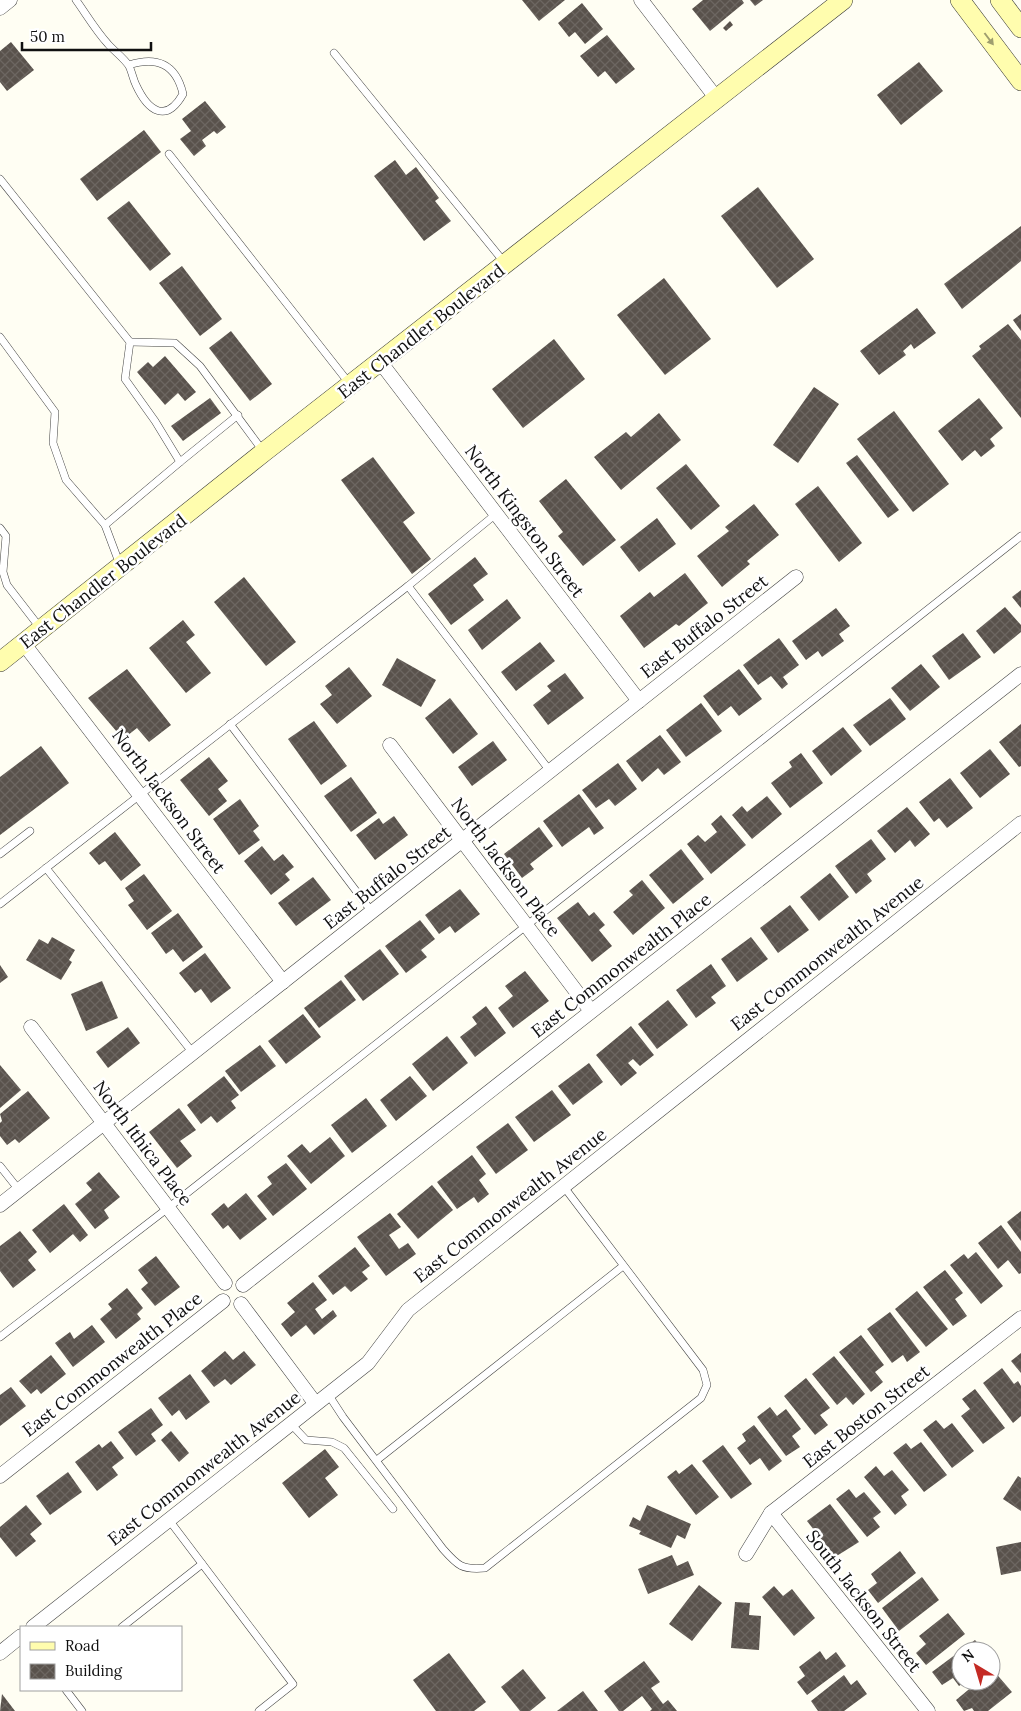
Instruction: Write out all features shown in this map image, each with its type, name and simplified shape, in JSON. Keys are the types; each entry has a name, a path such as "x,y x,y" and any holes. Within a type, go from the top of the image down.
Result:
{"main road":[{"name":"East Chandler Boulevard","path":"0,662 264,452 844,0"},
{"path":"960,0 1021,81"},
{"path":"1000,0 1021,28"}],"street":[{"path":"0,8 10,0"},
{"path":"641,0 717,99"},
{"name":"North Kingston Street","path":"380,363 639,702"},
{"name":"East Buffalo Street","path":"0,1205 796,577"},
{"name":"North Jackson Street","path":"24,644 283,982"},
{"name":"East Commonwealth Place","path":"243,1285 1021,674"},
{"name":"North Jackson Place","path":"390,745 591,1011"},
{"name":"East Commonwealth Avenue","path":"34,1626 368,1363 408,1310 564,1188 1021,823"},
{"name":"North Ithica Place","path":"31,1027 225,1283"},
{"path":"236,1280 243,1285 246,1293 241,1304 233,1306 223,1302 220,1292 225,1283 236,1280"},
{"name":"East Commonwealth Place","path":"0,1476 223,1302"},
{"path":"241,1304 315,1404"},
{"name":"East Boston Street","path":"746,1554 771,1514 1021,1318"},
{"name":"South Jackson Street","path":"771,1514 928,1711"},
{"path":"0,1653 20,1637"}],"lane":[{"path":"76,0 107,43 129,65 136,85 149,106 159,112 166,112 177,105 183,94 180,80 171,69 144,60 129,65"},
{"path":"334,53 506,264"},
{"path":"169,154 351,386"},
{"path":"0,179 130,342 124,379 155,420 180,462"},
{"path":"0,337 55,412 53,443 66,480 105,525 121,567"},
{"path":"130,342 175,343 200,366 264,452"},
{"path":"105,525 238,415"},
{"path":"0,904 408,586 496,514"},
{"path":"0,528 6,536 3,572 7,585 41,630"},
{"path":"0,1337 168,1208 1021,536"},
{"path":"408,586 550,771"},
{"path":"230,724 372,912"},
{"path":"0,854 30,831"},
{"path":"46,868 193,1053"},
{"path":"0,1166 19,1190"},
{"path":"328,1394 343,1417 457,1564 469,1569 485,1568 701,1398 707,1385 703,1370 564,1188"},
{"path":"377,1460 623,1266"},
{"path":"291,1424 306,1440 332,1442 344,1448 393,1509"},
{"path":"169,1520 293,1684 259,1711"},
{"path":"123,1626 202,1564"},
{"path":"67,1691 82,1711"}],"building":[{"path":"522,0 565,0 539,21"},
{"path":"703,0 742,0 744,3 710,31 692,9"},
{"path":"750,0 763,0 755,6"},
{"path":"582,3 603,29 585,44 575,32 569,37 558,23"},
{"path":"730,21 733,25 726,31 723,28"},
{"path":"607,35 635,69 616,84 605,71 598,77 580,56"},
{"path":"11,42 34,70 7,91 0,82 0,51"},
{"path":"919,62 943,91 901,125 877,95"},
{"path":"205,101 226,127 217,134 214,131 202,140 206,146 194,156 180,139 191,131 182,119"},
{"path":"144,130 161,152 97,201 80,179"},
{"path":"395,160 406,175 416,167 439,198 435,201 451,221 424,241 374,176"},
{"path":"758,187 814,259 777,288 721,216"},
{"path":"129,201 171,254 150,271 107,218"},
{"path":"1021,226 1021,261 962,309 944,284"},
{"path":"182,266 222,319 200,336 159,283"},
{"path":"664,278 711,339 665,375 617,315"},
{"path":"917,308 936,333 914,349 911,344 903,351 906,355 879,375 860,351"},
{"path":"1021,314 1021,331 1013,320"},
{"path":"1008,324 1021,340 1021,418 972,356 981,349 979,346"},
{"path":"231,331 272,384 250,401 209,348"},
{"path":"554,339 585,379 523,428 492,389"},
{"path":"165,356 196,392 185,401 178,393 165,405 137,372 148,362 153,367"},
{"path":"814,387 839,404 798,463 773,445"},
{"path":"210,398 221,413 183,441 171,426"},
{"path":"979,398 1003,428 990,439 995,446 981,457 975,450 962,461 938,431"},
{"path":"894,411 949,484 913,512 857,439"},
{"path":"659,413 681,440 621,490 594,457 626,432 631,437"},
{"path":"857,455 899,510 888,518 846,463"},
{"path":"373,457 415,513 403,522 431,559 412,574 341,480"},
{"path":"686,464 720,506 691,530 656,488"},
{"path":"566,479 616,540 583,566 558,536 563,532 539,501"},
{"path":"818,486 862,543 839,562 795,504"},
{"path":"754,504 779,535 747,561 750,564 722,587 697,556 729,531 725,527"},
{"path":"657,518 676,544 639,572 620,547"},
{"path":"475,557 488,574 473,585 484,600 451,625 428,594"},
{"path":"685,573 708,603 679,626 676,624 644,648 620,616 650,592 654,597"},
{"path":"244,577 296,642 266,666 214,602"},
{"path":"1021,590 1021,608 1012,597"},
{"path":"507,599 521,618 482,650 468,630"},
{"path":"1005,607 1021,625 1021,632 994,654 976,631"},
{"path":"836,608 850,626 839,634 844,641 822,657 818,651 806,660 792,641"},
{"path":"183,620 195,635 186,642 211,673 186,693 149,648"},
{"path":"963,633 981,657 949,680 932,656"},
{"path":"779,638 799,665 783,677 788,684 782,689 771,676 758,685 743,665"},
{"path":"540,642 555,661 516,691 501,672"},
{"path":"397,658 436,680 421,707 382,685"},
{"path":"921,664 940,687 910,711 891,688"},
{"path":"349,667 372,696 337,724 320,704 332,695 325,686"},
{"path":"127,669 171,725 149,742 137,728 123,739 88,698"},
{"path":"739,669 762,699 739,716 731,706 718,716 703,696"},
{"path":"565,673 584,698 548,725 533,705 551,691 547,686"},
{"path":"450,698 478,734 453,754 425,718"},
{"path":"890,698 906,719 870,746 853,725"},
{"path":"701,703 722,731 686,757 666,730"},
{"path":"314,721 347,766 321,785 288,739"},
{"path":"1021,724 1021,766 1019,767 999,742"},
{"path":"843,727 862,751 831,776 812,751"},
{"path":"660,735 681,762 664,775 658,768 642,782 626,761"},
{"path":"493,741 507,760 472,786 458,767"},
{"path":"41,746 69,783 0,835 0,777"},
{"path":"990,749 1010,774 980,798 960,773"},
{"path":"801,753 823,783 790,808 771,783 792,767 789,762"},
{"path":"209,757 228,781 218,789 227,801 209,816 180,780"},
{"path":"618,763 637,789 615,806 609,799 596,808 582,790"},
{"path":"351,777 377,813 351,832 324,796"},
{"path":"950,778 973,808 947,828 939,818 934,822 919,802"},
{"path":"579,794 604,828 594,835 589,827 562,847 543,821"},
{"path":"767,796 782,814 752,839 732,815 742,806 747,812"},
{"path":"240,799 259,826 253,831 260,840 239,855 213,819"},
{"path":"907,807 930,834 915,847 910,840 895,853 877,831"},
{"path":"721,815 746,845 711,874 687,844 698,835 705,842 717,832 711,824"},
{"path":"394,816 408,835 375,860 356,835 379,818 383,824"},
{"path":"539,827 553,846 530,864 534,869 522,878 504,854"},
{"path":"115,832 141,865 121,881 105,861 99,865 89,853"},
{"path":"871,839 886,859 867,874 872,881 856,894 835,866"},
{"path":"262,846 274,861 283,854 294,867 285,874 290,880 271,895 244,861"},
{"path":"681,849 704,879 673,904 649,875"},
{"path":"830,873 849,897 819,921 800,897"},
{"path":"144,874 172,911 147,930 128,905 134,901 125,888"},
{"path":"313,877 331,900 296,926 278,903"},
{"path":"642,880 665,908 633,935 613,912 633,895 629,891"},
{"path":"460,889 480,914 455,933 450,926 439,934 425,915"},
{"path":"578,902 589,916 594,912 605,925 599,930 612,946 592,962 557,918"},
{"path":"790,905 809,930 778,953 760,928"},
{"path":"178,913 203,947 183,962 173,949 166,954 151,933"},
{"path":"420,920 435,939 421,950 427,957 406,973 385,946"},
{"path":"52,937 75,950 69,960 72,962 61,980 26,960 39,939 48,944"},
{"path":"751,937 768,959 737,982 721,959"},
{"path":"380,949 399,974 363,1001 344,976"},
{"path":"205,953 231,988 211,1003 201,989 195,993 179,973"},
{"path":"711,964 726,986 711,997 716,1003 696,1018 676,990"},
{"path":"0,965 8,977 0,983"},
{"path":"525,971 549,1001 513,1028 498,1008 513,996 505,986"},
{"path":"341,980 356,1000 319,1028 304,1008"},
{"path":"102,981 118,1018 86,1031 71,994"},
{"path":"668,1000 688,1025 657,1049 638,1024"},
{"path":"486,1006 506,1033 475,1057 460,1037 477,1024 472,1017"},
{"path":"303,1014 321,1037 286,1064 268,1041"},
{"path":"631,1026 654,1055 640,1066 633,1059 628,1063 637,1073 621,1086 596,1055"},
{"path":"128,1027 140,1043 108,1068 96,1052"},
{"path":"447,1036 468,1063 433,1091 412,1064"},
{"path":"260,1045 276,1066 241,1092 225,1071"},
{"path":"589,1063 603,1082 573,1105 558,1086"},
{"path":"0,1065 21,1090 0,1108"},
{"path":"224,1076 239,1095 231,1101 236,1108 217,1123 211,1116 201,1124 187,1105"},
{"path":"410,1076 427,1096 396,1121 380,1100"},
{"path":"552,1090 571,1115 534,1142 515,1117"},
{"path":"28,1091 50,1118 19,1143 15,1139 7,1145 0,1136 0,1123 2,1121 0,1114"},
{"path":"366,1098 387,1126 352,1153 331,1125"},
{"path":"179,1108 196,1130 180,1141 192,1156 177,1168 149,1132"},
{"path":"508,1123 528,1150 496,1174 476,1147"},
{"path":"330,1137 345,1156 311,1184 287,1156 302,1144 310,1153"},
{"path":"472,1155 486,1174 479,1180 489,1194 478,1203 474,1197 457,1209 437,1182"},
{"path":"286,1163 307,1189 273,1216 257,1196 272,1184 267,1177"},
{"path":"99,1172 120,1197 104,1210 109,1218 95,1229 75,1204 92,1190 86,1183"},
{"path":"432,1185 453,1210 418,1239 397,1214"},
{"path":"246,1193 267,1219 240,1240 228,1225 223,1229 211,1214 224,1203 228,1208"},
{"path":"64,1204 88,1235 80,1242 73,1234 50,1253 32,1230"},
{"path":"1021,1211 1021,1241 1007,1222"},
{"path":"390,1213 401,1227 389,1235 399,1249 408,1243 416,1254 386,1276 357,1237"},
{"path":"1001,1225 1021,1252 1021,1273 1019,1274 1008,1260 998,1269 978,1243"},
{"path":"20,1231 37,1252 28,1260 36,1270 13,1288 0,1271 0,1246"},
{"path":"355,1247 370,1266 362,1272 368,1279 351,1292 345,1286 333,1295 318,1276"},
{"path":"976,1252 1003,1286 981,1304 950,1265 964,1254 968,1259"},
{"path":"156,1256 180,1287 155,1306 141,1289 148,1283 138,1270"},
{"path":"945,1270 963,1293 955,1299 967,1316 953,1326 923,1287"},
{"path":"313,1282 327,1300 315,1309 322,1319 333,1310 337,1316 314,1335 306,1325 291,1337 281,1324 295,1312 287,1303"},
{"path":"127,1288 143,1308 137,1314 141,1319 116,1339 100,1319 112,1309 108,1304"},
{"path":"917,1291 948,1329 926,1347 895,1309"},
{"path":"890,1312 920,1352 907,1362 903,1355 892,1363 867,1329"},
{"path":"92,1325 105,1342 73,1367 55,1343 70,1332 74,1339"},
{"path":"861,1335 884,1365 875,1372 883,1382 871,1392 839,1352"},
{"path":"225,1351 233,1360 244,1351 256,1365 231,1385 225,1379 214,1387 201,1371"},
{"path":"1021,1353 1021,1373 1011,1361"},
{"path":"51,1355 66,1374 41,1394 37,1389 31,1394 19,1381"},
{"path":"834,1356 865,1394 853,1405 846,1397 837,1405 812,1374"},
{"path":"1002,1368 1014,1384 1018,1381 1021,1386 1021,1416 1013,1423 983,1383"},
{"path":"190,1374 210,1402 186,1420 179,1410 172,1416 158,1398"},
{"path":"806,1378 830,1408 820,1415 828,1425 815,1435 784,1396"},
{"path":"11,1387 26,1406 0,1426 0,1395"},
{"path":"975,1389 1005,1428 983,1444 961,1416 970,1409 962,1399"},
{"path":"770,1407 777,1416 786,1409 801,1429 792,1436 800,1447 786,1456 757,1417"},
{"path":"151,1408 163,1425 151,1434 156,1441 136,1456 118,1432"},
{"path":"936,1420 944,1429 952,1423 974,1451 952,1468 923,1430"},
{"path":"754,1425 782,1461 769,1471 760,1458 750,1465 737,1448 746,1441 742,1434"},
{"path":"171,1431 189,1453 179,1462 161,1440"},
{"path":"111,1441 124,1458 112,1467 118,1475 97,1491 75,1462 99,1444 102,1448"},
{"path":"921,1442 947,1475 924,1492 893,1453 906,1443 911,1449"},
{"path":"723,1445 752,1484 731,1499 702,1461"},
{"path":"325,1449 339,1467 325,1478 338,1495 309,1518 282,1483"},
{"path":"692,1464 719,1497 696,1515 667,1477 676,1470 679,1474"},
{"path":"876,1466 884,1476 892,1470 909,1490 901,1496 907,1505 895,1515 864,1477"},
{"path":"68,1472 82,1492 50,1515 36,1496"},
{"path":"1018,1476 1021,1478 1021,1511 1003,1499"},
{"path":"849,1489 856,1498 864,1492 881,1512 873,1518 880,1527 867,1537 836,1499"},
{"path":"830,1504 859,1542 835,1557 807,1521"},
{"path":"26,1505 42,1524 30,1534 36,1541 16,1557 0,1537 0,1527"},
{"path":"647,1505 691,1524 685,1539 677,1535 671,1548 639,1534 641,1531 629,1526 633,1517 640,1521"},
{"path":"1021,1542 1021,1571 1001,1575 996,1547"},
{"path":"900,1551 916,1573 878,1603 868,1590 877,1583 871,1574"},
{"path":"672,1555 677,1566 688,1561 694,1575 648,1594 638,1569"},
{"path":"922,1577 939,1600 899,1631 882,1608"},
{"path":"699,1585 722,1603 692,1641 669,1624"},
{"path":"774,1586 783,1596 792,1589 815,1618 794,1636 762,1597"},
{"path":"735,1602 750,1603 749,1615 761,1616 759,1650 731,1648"},
{"path":"948,1613 965,1634 956,1641 951,1641 951,1645 926,1665 916,1653 926,1644 919,1636"},
{"path":"820,1651 826,1660 836,1652 846,1666 807,1695 797,1682 805,1676 799,1667"},
{"path":"449,1653 486,1702 474,1711 436,1711 413,1680"},
{"path":"951,1658 951,1679 942,1685 932,1672"},
{"path":"644,1661 660,1682 651,1688 663,1704 668,1700 677,1711 650,1711 652,1709 642,1696 623,1711 619,1711 604,1691"},
{"path":"523,1669 546,1698 530,1711 520,1711 501,1687"},
{"path":"844,1675 851,1685 857,1680 867,1694 844,1711 818,1711 811,1701"},
{"path":"1001,1679 1012,1692 988,1711 974,1711 972,1708 964,1711 956,1700 967,1691 1001,1691"},
{"path":"583,1691 598,1711 557,1711"},
{"path":"2,1694 15,1711 0,1711"}]}
